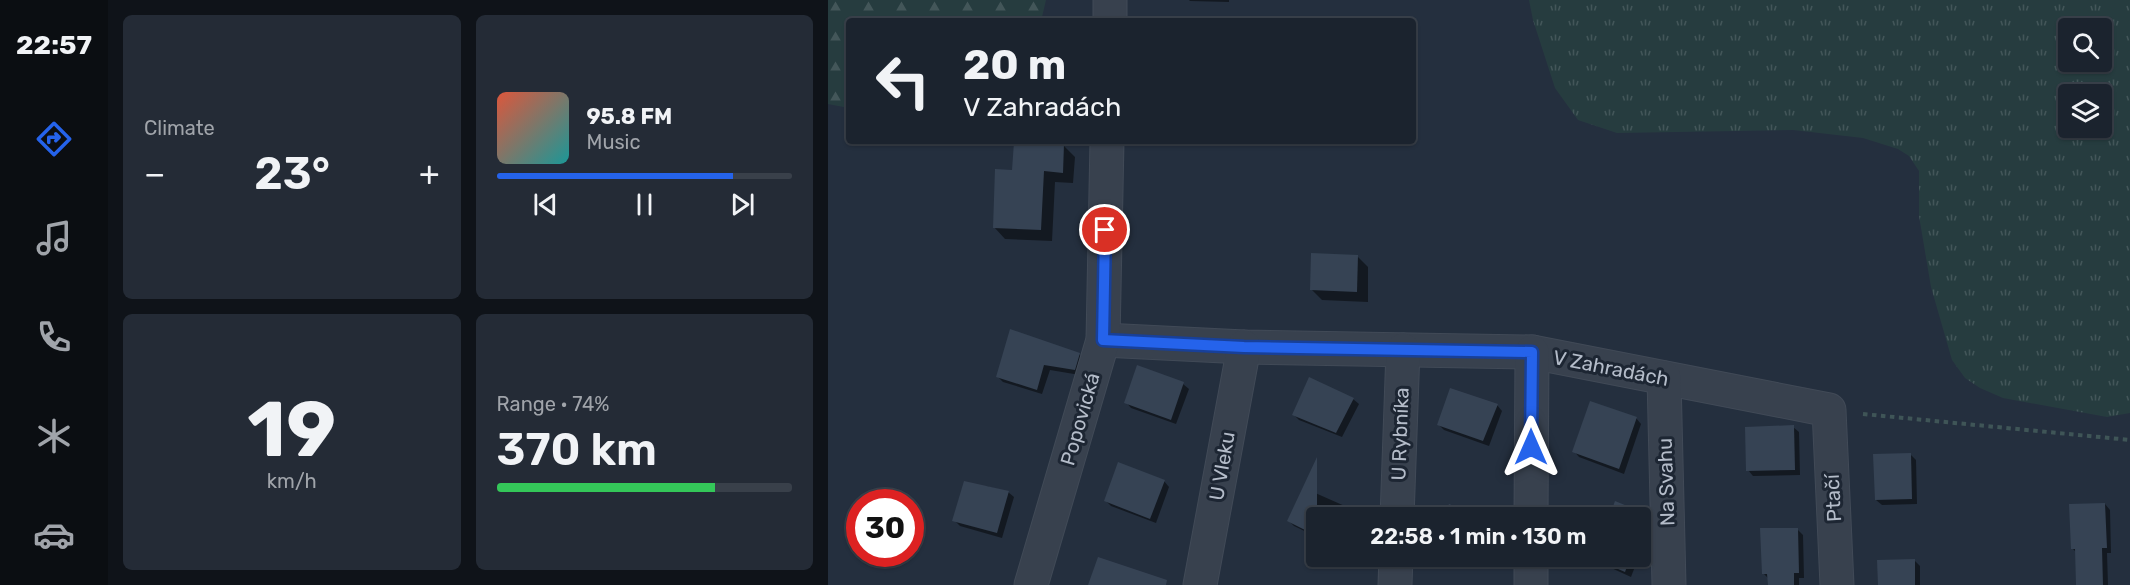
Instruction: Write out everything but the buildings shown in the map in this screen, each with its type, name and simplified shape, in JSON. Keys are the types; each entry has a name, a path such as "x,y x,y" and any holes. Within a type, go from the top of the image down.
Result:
{"street":[{"path":"1110,0 1110,18"},
{"name":"Popovická","path":"1031,585 1103,340 1107,144"},
{"name":"V Zahradách","path":"1103,340 1244,347 1532,352 1829,410"},
{"name":"U Vleku","path":"1200,585 1244,347"},
{"name":"U Rybníka","path":"1397,507 1403,350"},
{"path":"1531,507 1532,352"},
{"name":"Na Svahu","path":"1664,378 1669,585"},
{"name":"Ptačí","path":"1829,410 1837,585"},
{"path":"1395,585 1396,567"},
{"path":"1531,567 1531,585"}],"path":[{"path":"1829,410 2130,440"}],"green space":[{"path":"828,0 1046,0 1042,18 846,18 846,107 828,104"},
{"path":"1529,0 2130,0 2130,413 2107,417 2003,398 1980,388 1965,378 1952,360 1931,287 1919,216 1919,171 1909,156 1898,149 1863,138 1793,130 1617,133 1578,120 1555,88 1533,20"}],"route":[{"path":"1105,230 1103,340 1244,347 1532,352 1531,447"}]}
